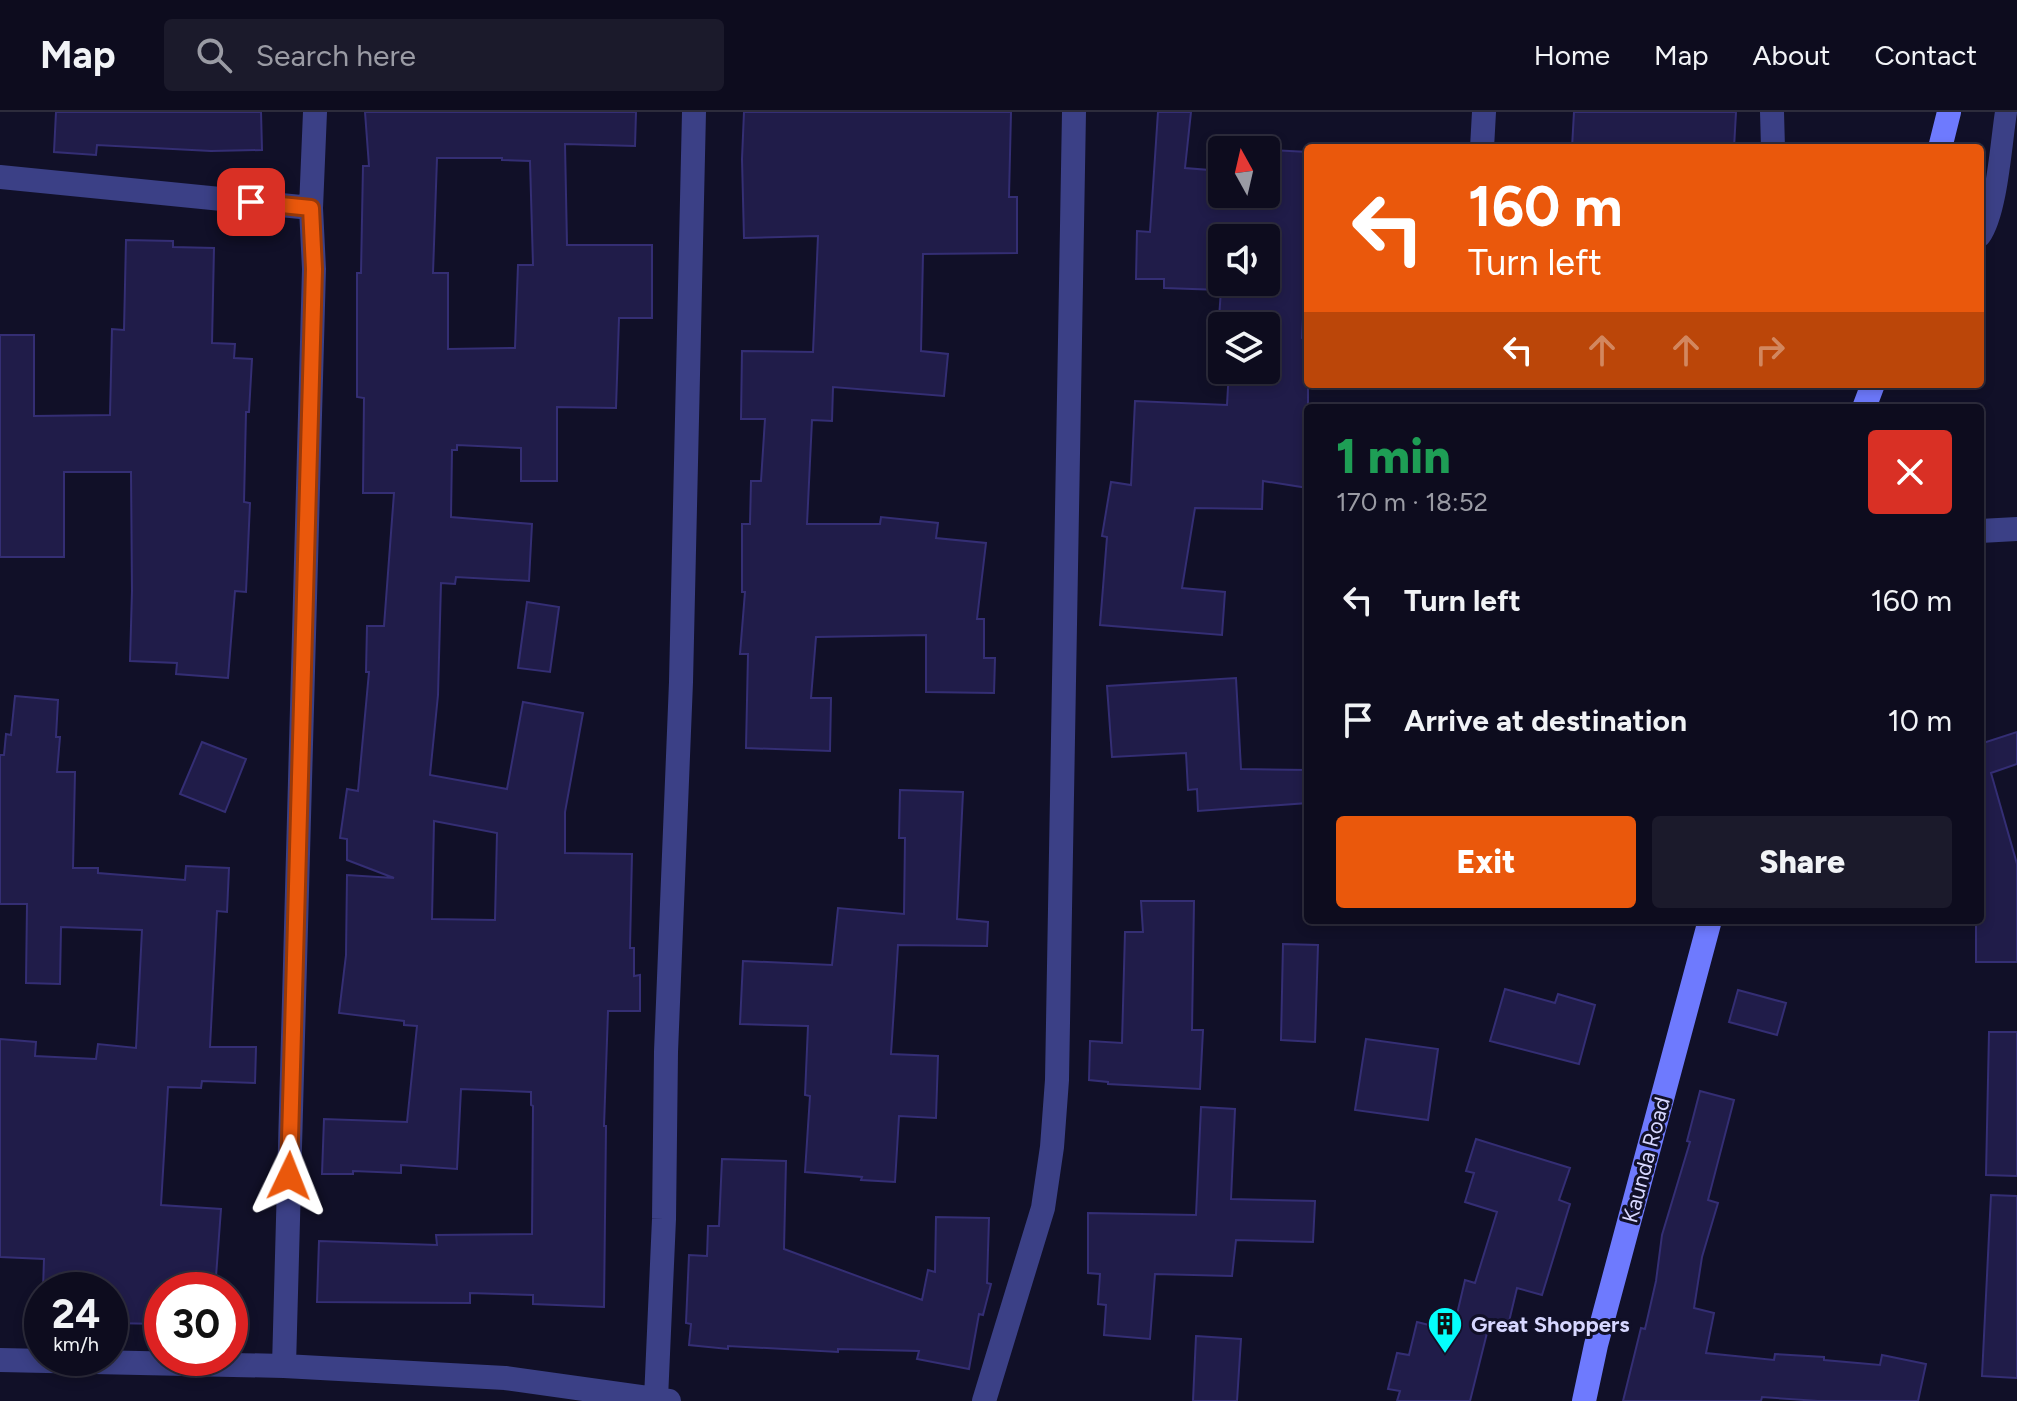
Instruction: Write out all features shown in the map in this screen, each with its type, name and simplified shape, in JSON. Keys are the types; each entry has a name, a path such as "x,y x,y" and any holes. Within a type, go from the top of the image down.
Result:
{"street":[{"path":"284,1366 314,269 311,208 315,112"},
{"path":"0,1360 284,1366 505,1378 662,1400 666,1052 681,682 694,112"},
{"path":"984,1401 1043,1208 1057,1080 1074,112"},
{"path":"1482,144 1484,112"},
{"path":"1772,112 1773,144"},
{"path":"1941,144 1949,112"},
{"path":"0,177 311,208"},
{"path":"1984,531 2017,529"},
{"name":"Kaunda Road","path":"1584,1401 1596,1345 1709,924"}],"lane":[{"path":"1984,230 1995,193 2006,112"}],"building":[{"path":"56,112 261,112 262,150 211,151 97,145 96,155 54,152"},
{"path":"365,112 636,112 635,146 565,144 567,245 652,245 652,318 619,318 616,408 557,407 557,481 521,481 521,448 457,445 457,450 452,450 451,517 532,524 529,581 456,577 455,584 441,583 438,695 430,775 507,789 523,702 583,713 565,812 565,853 632,854 630,948 634,948 634,976 640,975 640,1011 608,1011 604,1126 604,1307 533,1304 533,1295 470,1293 470,1303 317,1302 319,1241 437,1245 436,1235 532,1234 531,1092 461,1089 457,1169 401,1165 401,1173 353,1171 353,1174 322,1174 324,1119 407,1122 417,1026 404,1025 404,1021 339,1013 346,955 347,875 394,878 347,860 347,839 340,838 347,789 358,791 369,672 366,672 367,626 384,626 394,493 363,493 364,398 357,397 357,273 361,273 363,166 369,166","holes":["437,158 530,161 533,265 518,265 515,348 448,349 448,273 433,273","434,821 497,833 495,920 432,919"]},
{"path":"744,112 1011,112 1009,197 1017,197 1017,253 923,254 921,351 948,354 944,396 833,387 832,421 812,420 807,524 880,524 881,517 938,523 936,538 986,543 977,619 984,619 984,658 995,658 994,693 926,692 926,635 816,637 811,698 831,698 830,751 746,748 748,654 740,654 745,592 742,592 742,524 750,524 751,481 761,481 765,419 741,419 742,351 813,352 818,236 744,238"},
{"path":"1158,112 1191,112 1185,168 1208,170 1208,208 1280,208 1280,150 1304,152 1302,338 1304,388 1308,388 1308,404 1304,404 1304,487 1263,481 1262,509 1195,508 1182,588 1225,592 1222,635 1100,625 1107,537 1102,536 1111,482 1131,485 1135,401 1227,405 1228,384 1280,384 1280,312 1219,312 1221,296 1280,296 1280,224 1208,224 1208,290 1164,288 1164,279 1136,279 1137,231 1150,232"},
{"path":"1574,112 1736,112 1734,144 1572,144"},
{"path":"126,240 173,241 173,247 214,248 212,343 235,344 234,358 252,359 249,412 246,412 244,502 250,503 246,592 235,591 228,678 176,674 177,663 130,661 131,472 64,472 64,557 0,557 0,335 34,335 34,416 110,415 112,329 124,330"},
{"path":"527,602 559,607 550,672 518,668"},
{"path":"1236,678 1241,769 1304,770 1304,803 1198,811 1197,789 1188,790 1186,753 1112,757 1107,686"},
{"path":"15,696 58,700 56,737 60,737 57,772 75,772 73,868 98,868 98,873 185,880 186,866 229,868 227,912 217,911 210,1047 256,1047 255,1083 202,1081 201,1088 168,1087 161,1205 221,1209 216,1272 144,1272 144,1324 128,1323 128,1272 44,1272 44,1259 0,1257 0,1039 36,1042 35,1056 96,1059 98,1044 136,1048 142,930 61,927 60,984 26,983 27,904 0,904 0,755 4,755 6,734 11,735"},
{"path":"2017,732 2017,764 1991,773 2017,864 2017,962 1976,962 1976,924 1984,924 1984,743"},
{"path":"202,742 246,759 225,812 180,794"},
{"path":"900,790 963,792 957,919 988,922 987,946 898,945 891,1054 938,1056 936,1118 899,1116 895,1182 805,1172 810,1096 805,1095 808,1026 740,1024 743,961 832,965 838,908 904,914 905,838 899,838"},
{"path":"1141,901 1194,901 1192,1030 1203,1030 1200,1089 1108,1084 1089,1080 1090,1041 1122,1043 1125,932 1143,932"},
{"path":"1283,944 1318,945 1315,1042 1281,1040"},
{"path":"1505,989 1555,1003 1558,994 1595,1005 1579,1064 1490,1041"},
{"path":"1738,990 1786,1003 1777,1035 1729,1022"},
{"path":"1989,1032 2017,1032 2017,1176 1986,1175"},
{"path":"1366,1039 1438,1049 1428,1120 1355,1110"},
{"path":"1700,1091 1734,1100 1708,1200 1718,1203 1702,1257 1694,1308 1714,1313 1706,1353 1774,1360 1775,1354 1824,1357 1824,1360 1880,1365 1882,1355 1926,1364 1918,1401 1818,1401 1762,1397 1761,1401 1623,1401 1641,1328 1645,1329 1662,1235 1690,1142 1687,1141"},
{"path":"1201,1107 1235,1109 1231,1199 1315,1201 1313,1242 1236,1240 1232,1276 1155,1274 1150,1339 1104,1335 1106,1305 1098,1304 1100,1274 1088,1273 1088,1213 1196,1215"},
{"path":"1476,1139 1570,1168 1559,1200 1570,1204 1542,1295 1517,1288 1507,1330 1489,1325 1470,1401 1397,1401 1400,1391 1388,1389 1397,1353 1409,1355 1417,1322 1453,1331 1465,1280 1475,1283 1497,1212 1465,1202 1474,1173 1466,1171"},
{"path":"722,1159 786,1161 784,1249 922,1300 928,1270 935,1272 936,1217 989,1218 987,1283 991,1284 983,1315 979,1314 969,1369 917,1359 919,1351 838,1349 838,1352 689,1345 691,1324 686,1323 689,1255 707,1256 708,1226 719,1226"},
{"path":"1991,1195 2017,1196 2017,1378 1982,1376"},
{"path":"1196,1336 1241,1339 1237,1401 1193,1401"}],"place":[{"name":"Great Shoppers","path":"1445,1355"}],"route":[{"path":"251,202 311,208 314,269 289,1176"}]}
